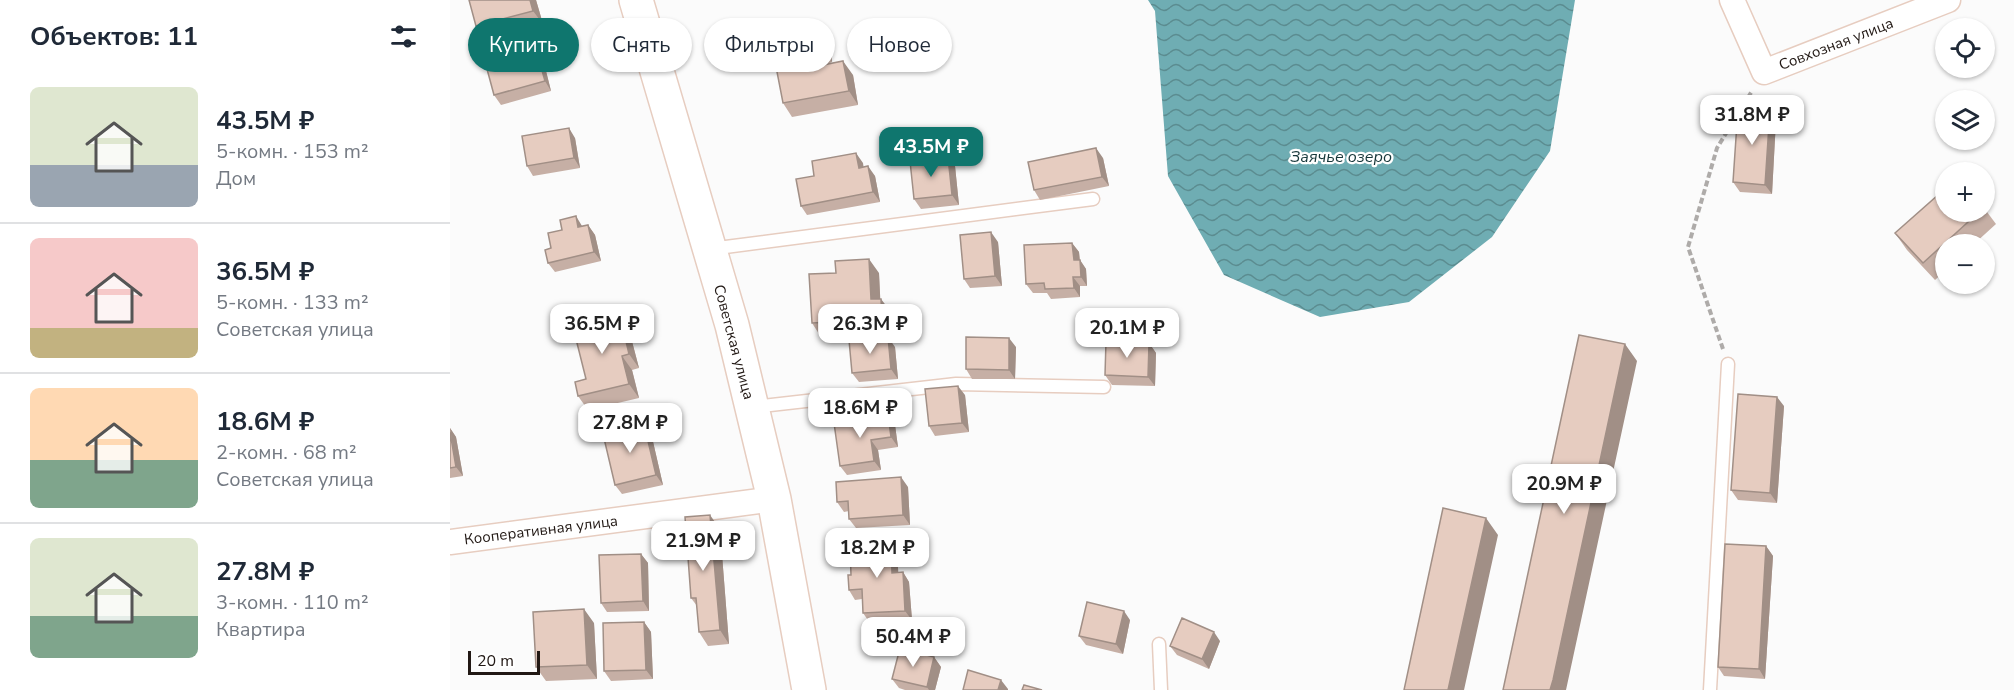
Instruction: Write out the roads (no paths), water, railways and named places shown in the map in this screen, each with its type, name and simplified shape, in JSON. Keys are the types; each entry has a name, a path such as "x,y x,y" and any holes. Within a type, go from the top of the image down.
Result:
{"street":[{"name":"Советская улица","path":"636,0 732,325 774,499 809,690"},
{"name":"Совхозная улица","path":"1732,0 1764,72 1948,0"},
{"name":"Кооперативная улица","path":"450,542 774,499"}],"lane":[{"path":"709,249 1093,199"},
{"path":"1710,690 1728,364"},
{"path":"752,407 956,384 1104,387"},
{"path":"1159,644 1161,690"}],"water":[{"name":"Заячье озеро","path":"1148,0 1575,0 1550,151 1492,237 1409,302 1320,317 1224,275 1168,176 1155,11"}]}
